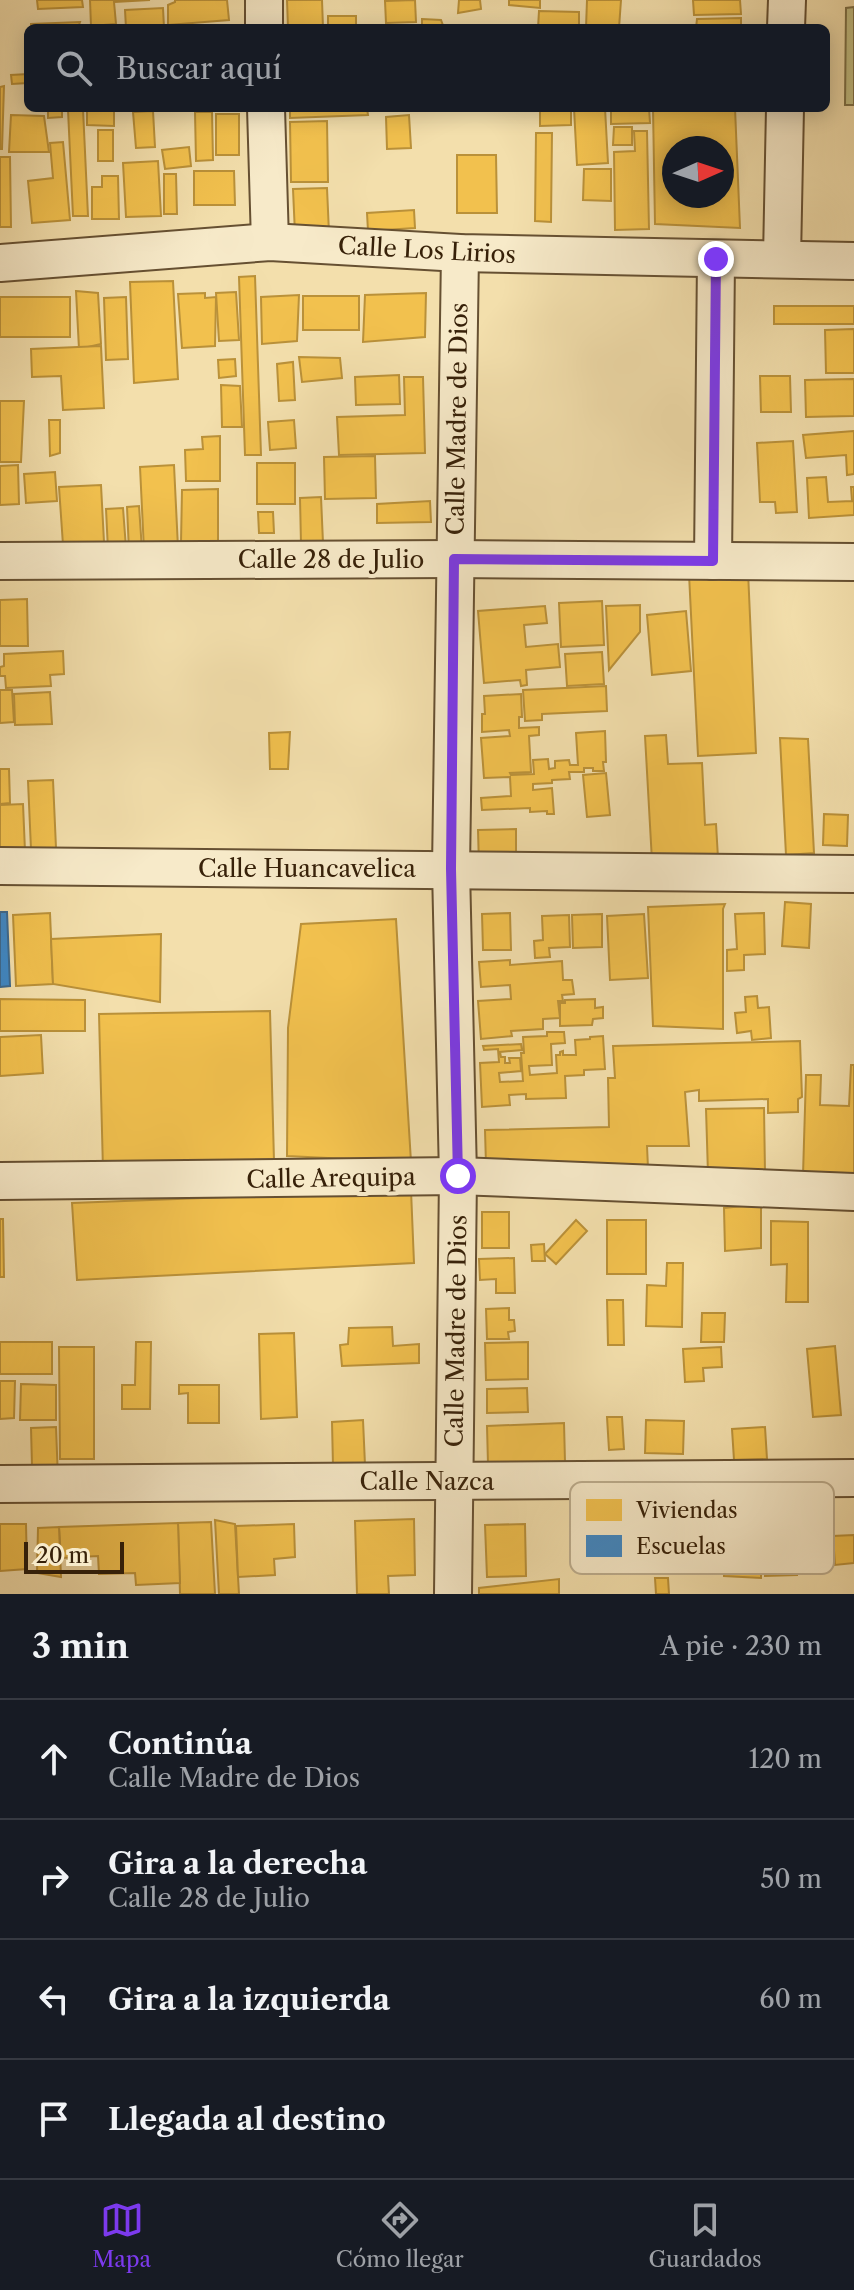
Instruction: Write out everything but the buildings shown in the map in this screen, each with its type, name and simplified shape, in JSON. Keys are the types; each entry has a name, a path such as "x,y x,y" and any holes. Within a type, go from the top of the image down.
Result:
{"street":[{"path":"264,0 264,24"},
{"path":"786,24 787,0"},
{"path":"266,112 270,242"},
{"path":"782,258 785,112"},
{"name":"Calle Los Lirios","path":"0,263 270,242 460,253 854,261"},
{"name":"Calle Madre de Dios","path":"453,1594 458,1176 451,869 460,253"},
{"path":"713,561 716,259"},
{"name":"Calle 28 de Julio","path":"0,561 454,559 854,562"},
{"name":"Calle Huancavelica","path":"0,866 854,874"},
{"name":"Calle Arequipa","path":"0,1181 458,1176 854,1192"},
{"name":"Calle Nazca","path":"0,1484 854,1478"}],"shaded area":[{"path":"854,7 854,105 845,105 846,8"}],"route":[{"path":"458,1176 451,869 454,559 713,561 716,259"}]}
